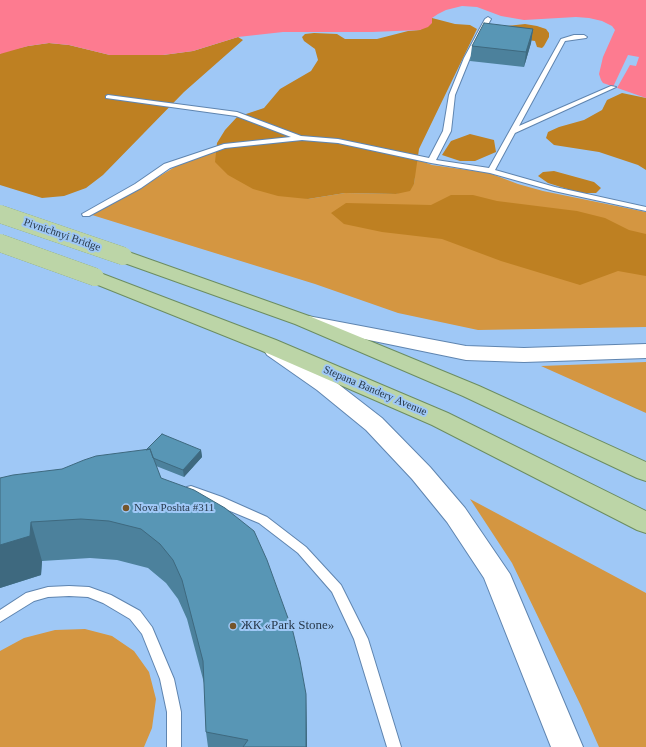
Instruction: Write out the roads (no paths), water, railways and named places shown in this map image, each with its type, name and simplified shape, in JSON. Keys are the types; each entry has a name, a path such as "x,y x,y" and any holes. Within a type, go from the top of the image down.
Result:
{"main road":[{"name":"Pivnichnyi Bridge","path":"0,214 302,320"},
{"name":"Stepana Bandery Avenue","path":"0,243 95,277 268,345 440,419 646,523"},
{"path":"302,320 466,353 524,355 646,351"},
{"path":"302,320 471,391 646,472"},
{"path":"268,345 325,385 374,424 421,473 456,515 496,574 567,747"}],"lane":[{"path":"431,160 447,132 452,95 466,58 488,19"},
{"path":"492,171 563,40 574,37 584,37"},
{"path":"512,132 613,88"},
{"path":"108,97 237,114 302,138"},
{"path":"86,214 138,186 167,166 224,146 302,138 338,141 492,171 554,189 646,209"},
{"path":"179,486 218,500 263,520 302,550 337,589 361,640 394,747"},
{"path":"0,617 30,597 48,592 89,592 107,598 135,615 147,631 167,679 174,712 174,747"}],"place":[{"name":"Nova Poshta #311","path":"126,508"},
{"name":"ЖК «Park Stone»","path":"233,626"}]}
